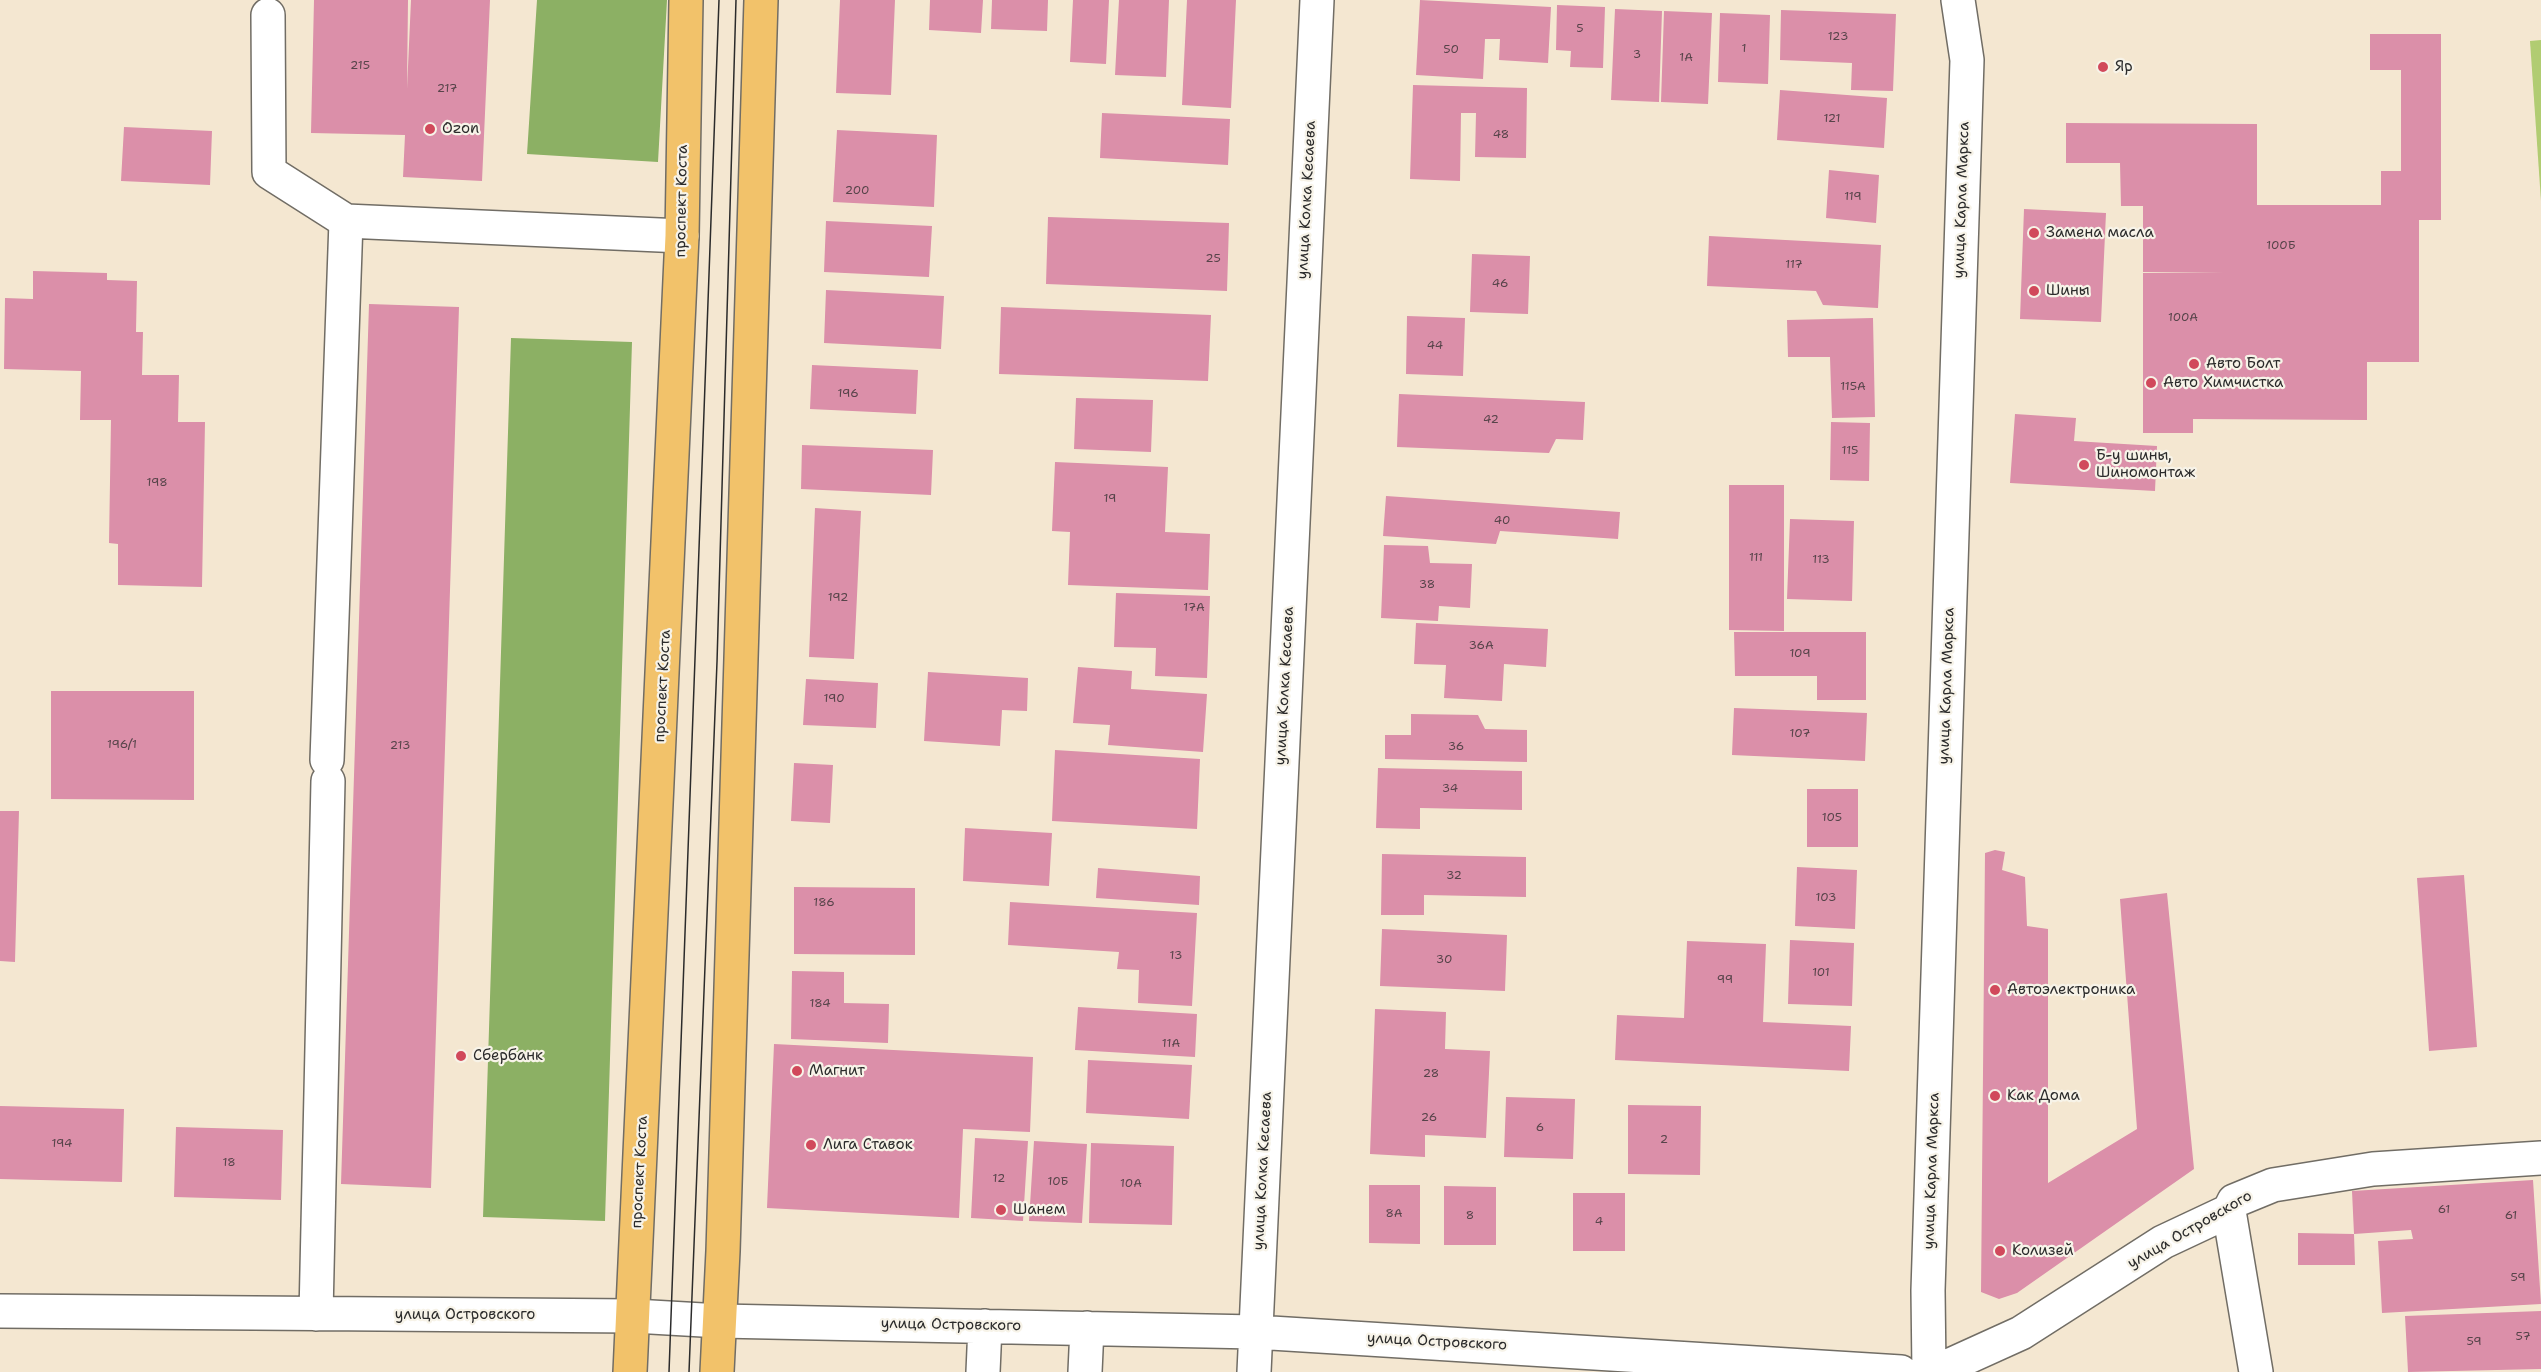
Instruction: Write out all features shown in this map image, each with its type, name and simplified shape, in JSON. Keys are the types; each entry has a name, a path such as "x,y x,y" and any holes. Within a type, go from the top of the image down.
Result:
{"main road":[{"name":"проспект Коста","path":"630,1372 682,236 686,0"},
{"path":"717,1372 761,0"}],"street":[{"name":"улица Колка Кесаева","path":"1254,1372 1317,0"},
{"name":"улица Карла Маркса","path":"1929,1372 1928,1278 1967,60 1958,0"},
{"path":"268,15 268,172 346,221 682,236"},
{"path":"316,1314 327,771 346,221"},
{"name":"улица Островского","path":"1935,1372 2021,1333 2163,1242 2229,1210 2234,1201 2272,1185 2373,1169 2541,1158"},
{"path":"2229,1210 2256,1372"},
{"name":"улица Островского","path":"0,1311 634,1316 720,1321 1255,1332 1901,1372"},
{"path":"983,1372 985,1326"},
{"path":"1085,1372 1087,1328"}],"green space":[{"path":"537,0 667,0 658,162 527,154"},
{"path":"2541,40 2541,201 2530,41"},
{"path":"511,338 632,342 605,1221 483,1217"}],"building":[{"path":"314,0 408,0 407,89 411,0 490,0 482,181 403,177 405,135 311,133"},
{"path":"840,0 895,0 891,95 836,93"},
{"path":"930,0 983,0 981,33 929,30"},
{"path":"992,0 1048,0 1047,31 991,29"},
{"path":"1073,0 1109,0 1106,64 1070,62"},
{"path":"1119,0 1169,0 1166,77 1115,75"},
{"path":"1187,0 1236,0 1231,108 1182,105"},
{"path":"1420,0 1551,7 1548,63 1499,60 1500,39 1485,39 1483,79 1416,75"},
{"path":"1557,5 1605,7 1603,68 1570,67 1571,51 1556,50"},
{"path":"1615,9 1662,11 1659,102 1611,100"},
{"path":"1781,10 1896,14 1893,91 1851,90 1852,63 1780,60"},
{"path":"1664,11 1712,13 1708,104 1661,102"},
{"path":"1720,13 1770,15 1768,84 1718,82"},
{"path":"2370,34 2441,34 2441,220 2419,220 2419,362 2367,362 2367,420 2193,419 2193,433 2143,433 2143,273 2224,272 2143,272 2143,206 2121,206 2120,163 2066,163 2066,123 2257,124 2257,205 2381,205 2381,171 2401,171 2401,70 2370,70"},
{"path":"1413,85 1527,88 1526,158 1475,157 1476,113 1461,113 1460,181 1410,179"},
{"path":"1780,90 1887,98 1884,148 1777,140"},
{"path":"1102,113 1230,119 1228,165 1100,158"},
{"path":"124,127 212,131 210,185 121,181"},
{"path":"837,130 937,135 934,207 833,202"},
{"path":"1829,170 1879,175 1876,223 1826,218"},
{"path":"2024,209 2106,213 2101,322 2020,319"},
{"path":"1048,217 1229,223 1227,291 1046,284"},
{"path":"826,221 932,226 929,277 824,272"},
{"path":"1709,236 1881,245 1878,308 1823,305 1816,291 1707,286"},
{"path":"1472,254 1530,256 1528,314 1470,312"},
{"path":"33,271 107,273 107,280 137,281 136,332 143,332 142,375 179,375 178,422 205,422 202,587 118,585 118,544 109,543 111,420 80,420 81,371 4,369 5,298 33,299"},
{"path":"826,290 944,296 941,349 824,343"},
{"path":"369,304 459,307 431,1188 341,1184"},
{"path":"1001,307 1211,315 1208,381 999,374"},
{"path":"1407,316 1465,318 1463,376 1406,374"},
{"path":"1873,318 1875,417 1832,418 1830,357 1788,357 1787,320"},
{"path":"812,365 918,370 916,414 810,409"},
{"path":"1399,394 1585,402 1583,440 1556,439 1549,453 1397,447"},
{"path":"1076,398 1153,400 1151,452 1074,449"},
{"name":"Б-у шины, Шиномонтаж","path":"2015,414 2076,418 2074,441 2157,446 2155,491 2010,483"},
{"path":"1831,422 1870,423 1869,481 1830,480"},
{"path":"802,445 933,450 931,495 801,489"},
{"path":"1055,462 1168,467 1165,532 1210,534 1208,590 1068,585 1070,532 1052,531"},
{"path":"1729,485 1784,485 1784,631 1729,630"},
{"path":"1386,496 1620,512 1618,539 1500,531 1496,544 1383,536"},
{"path":"815,508 861,511 854,659 809,657"},
{"path":"1790,519 1854,521 1852,601 1787,599"},
{"path":"1384,545 1428,546 1430,563 1472,564 1470,608 1439,606 1438,621 1381,618"},
{"path":"1116,593 1210,596 1207,678 1155,676 1156,648 1114,647"},
{"path":"1416,623 1548,629 1546,667 1504,664 1502,701 1444,698 1446,665 1414,664"},
{"path":"1734,632 1866,632 1866,700 1817,700 1817,676 1735,676"},
{"path":"1078,667 1132,671 1131,689 1207,694 1203,752 1108,745 1110,725 1073,723"},
{"path":"928,672 1028,678 1027,711 1002,710 1000,746 924,741"},
{"path":"806,679 878,683 876,728 803,725"},
{"path":"51,691 194,691 194,800 51,799"},
{"path":"1734,708 1867,713 1865,761 1732,755"},
{"path":"1411,714 1478,715 1485,729 1527,730 1527,762 1385,759 1385,735 1411,735"},
{"path":"1055,750 1200,759 1197,829 1052,821"},
{"path":"794,763 833,765 830,823 791,821"},
{"path":"1378,768 1522,771 1522,810 1420,808 1420,829 1376,828"},
{"path":"1807,789 1858,789 1858,847 1807,847"},
{"path":"0,811 19,811 15,962 0,961"},
{"path":"965,828 1052,833 1049,886 963,881"},
{"path":"1995,850 2005,852 2002,870 2025,877 2027,926 2048,929 2048,1183 2137,1129 2120,899 2167,893 2194,1169 2017,1293 1999,1299 1981,1292 1985,853"},
{"path":"1382,854 1526,857 1526,897 1424,895 1424,915 1381,915"},
{"path":"1797,867 1857,870 1855,929 1795,926"},
{"path":"1098,868 1200,876 1199,905 1096,898"},
{"path":"2464,875 2477,1047 2429,1051 2417,878"},
{"path":"794,887 915,888 915,955 794,954"},
{"path":"1010,902 1197,913 1192,1006 1138,1003 1139,970 1117,969 1119,952 1008,945"},
{"path":"1382,929 1507,935 1505,991 1380,986"},
{"path":"1790,940 1854,943 1852,1006 1788,1004"},
{"path":"1687,941 1766,944 1763,1022 1851,1026 1849,1071 1615,1060 1617,1015 1684,1018"},
{"path":"792,971 844,972 844,1003 889,1004 888,1043 791,1039"},
{"path":"1078,1007 1197,1014 1195,1057 1075,1050"},
{"path":"1375,1009 1446,1012 1445,1049 1490,1051 1486,1138 1425,1135 1425,1157 1370,1154"},
{"path":"774,1044 1033,1057 1030,1132 963,1129 959,1218 767,1208"},
{"path":"1088,1060 1192,1065 1189,1119 1086,1113"},
{"path":"1506,1097 1575,1099 1573,1159 1504,1157"},
{"path":"1628,1105 1701,1106 1700,1175 1628,1174"},
{"path":"0,1106 124,1109 122,1182 0,1179"},
{"path":"176,1127 283,1130 281,1200 174,1197"},
{"path":"975,1138 1028,1141 1023,1221 971,1218"},
{"path":"1034,1141 1087,1144 1082,1223 1029,1221"},
{"path":"1091,1143 1174,1146 1172,1225 1089,1223"},
{"path":"2533,1180 2541,1304 2382,1313 2378,1241 2413,1239 2411,1230 2354,1234 2352,1191"},
{"path":"1369,1185 1420,1185 1420,1244 1369,1243"},
{"path":"1444,1186 1496,1187 1496,1245 1444,1245"},
{"path":"1573,1193 1625,1193 1625,1251 1573,1251"},
{"path":"2298,1233 2354,1234 2355,1265 2298,1265"},
{"path":"2541,1311 2541,1369 2408,1372 2405,1316"}],"tram line":[{"path":"669,1372 719,0"},
{"path":"689,1372 717,662 736,0"}],"place":[{"name":"Яр","path":"2103,67"},
{"name":"Ozon","path":"430,129"},
{"name":"Замена масла","path":"2034,233"},
{"name":"Шины","path":"2034,291"},
{"name":"Авто Болт","path":"2194,364"},
{"name":"Авто Химчистка","path":"2151,383"},
{"name":"Б-у шины, Шиномонтаж","path":"2084,465"},
{"name":"Автоэлектроника","path":"1995,990"},
{"name":"Сбербанк","path":"461,1056"},
{"name":"Магнит","path":"797,1071"},
{"name":"Как Дома","path":"1995,1096"},
{"name":"Лига Ставок","path":"811,1145"},
{"name":"Шанем","path":"1001,1210"},
{"name":"Колизей","path":"2000,1251"}]}
